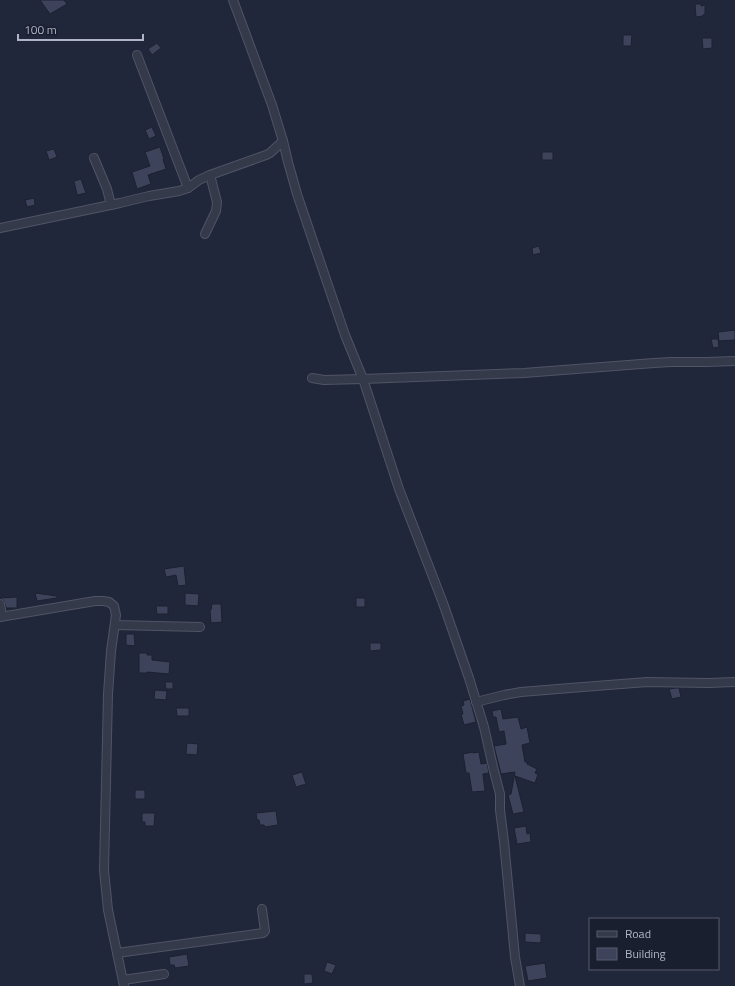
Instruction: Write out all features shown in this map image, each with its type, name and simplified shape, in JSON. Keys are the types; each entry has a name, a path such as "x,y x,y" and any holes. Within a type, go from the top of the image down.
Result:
{"street":[{"path":"233,0 272,105 288,162 345,335 363,379 399,489 443,603 484,727 500,794 500,810 515,957 520,986"},
{"path":"137,55 188,188"},
{"path":"0,228 149,196 180,191 210,175 266,155 283,141"},
{"path":"94,158 107,190 111,205"},
{"path":"206,234 216,211 217,202 210,175"},
{"path":"312,378 324,380 524,373 671,362 735,361"},
{"path":"0,604 1,616 95,601 109,602 114,606 116,615 111,651 108,694 104,855 108,910 123,983 164,974"},
{"path":"115,625 200,627"},
{"path":"476,702 521,692 647,682 735,682"},
{"path":"117,953 262,933 265,931 262,909"}],"building":[{"path":"40,0 64,0 67,4 50,14"},
{"path":"695,4 701,4 701,6 705,5 705,14 703,16 696,17"},
{"path":"623,35 632,35 631,46 623,46"},
{"path":"702,38 712,38 712,48 703,49"},
{"path":"157,43 161,48 152,55 148,49"},
{"path":"152,127 156,136 149,139 145,130"},
{"path":"160,147 166,169 148,175 151,184 137,189 132,172 150,166 145,152"},
{"path":"54,149 57,157 49,160 46,151"},
{"path":"542,152 553,152 553,160 542,160"},
{"path":"81,179 86,193 77,195 74,181"},
{"path":"34,198 35,205 27,207 25,200"},
{"path":"539,246 541,253 533,255 532,248"},
{"path":"735,330 735,340 719,341 718,332"},
{"path":"711,339 718,339 719,347 713,348"},
{"path":"184,566 186,585 178,586 176,575 166,577 164,569"},
{"path":"35,593 57,596 57,598 37,601"},
{"path":"185,593 199,594 198,606 185,605"},
{"path":"17,597 17,608 6,608 4,601 0,598"},
{"path":"356,598 365,598 365,607 356,607"},
{"path":"212,604 221,604 222,622 211,623 210,610"},
{"path":"156,606 168,606 168,614 157,614"},
{"path":"126,634 134,634 135,646 126,645"},
{"path":"370,643 381,643 381,650 370,651"},
{"path":"139,653 147,653 147,655 152,655 152,660 170,662 169,674 147,672 139,673"},
{"path":"165,682 173,682 173,689 166,689"},
{"path":"679,688 681,697 672,699 669,689"},
{"path":"155,690 167,691 166,700 154,699"},
{"path":"470,699 476,722 464,725 461,714 463,714 461,706 464,705 463,701"},
{"path":"176,708 189,708 189,716 177,716"},
{"path":"501,709 503,719 518,717 521,729 527,727 530,743 522,745 525,762 537,769 535,773 538,774 535,783 515,776 524,812 513,814 508,795 511,794 515,772 501,774 494,746 506,744 504,731 499,732 496,717 493,717 492,711"},
{"path":"187,743 198,744 197,755 186,754"},
{"path":"479,752 481,764 487,763 489,773 483,774 485,791 472,792 469,773 466,773 463,754"},
{"path":"302,772 306,784 296,787 292,775"},
{"path":"135,790 145,790 145,799 135,799"},
{"path":"276,811 278,825 265,827 264,825 260,825 259,820 257,820 256,813"},
{"path":"142,813 155,813 154,826 145,826 145,822 142,822"},
{"path":"526,826 527,834 530,833 531,842 517,844 514,828"},
{"path":"525,933 541,934 541,943 525,942"},
{"path":"187,954 189,966 175,968 174,965 170,965 169,957"},
{"path":"327,962 336,965 332,974 324,971"},
{"path":"545,963 547,978 528,981 525,966"},
{"path":"304,974 312,974 313,983 304,984"}]}
